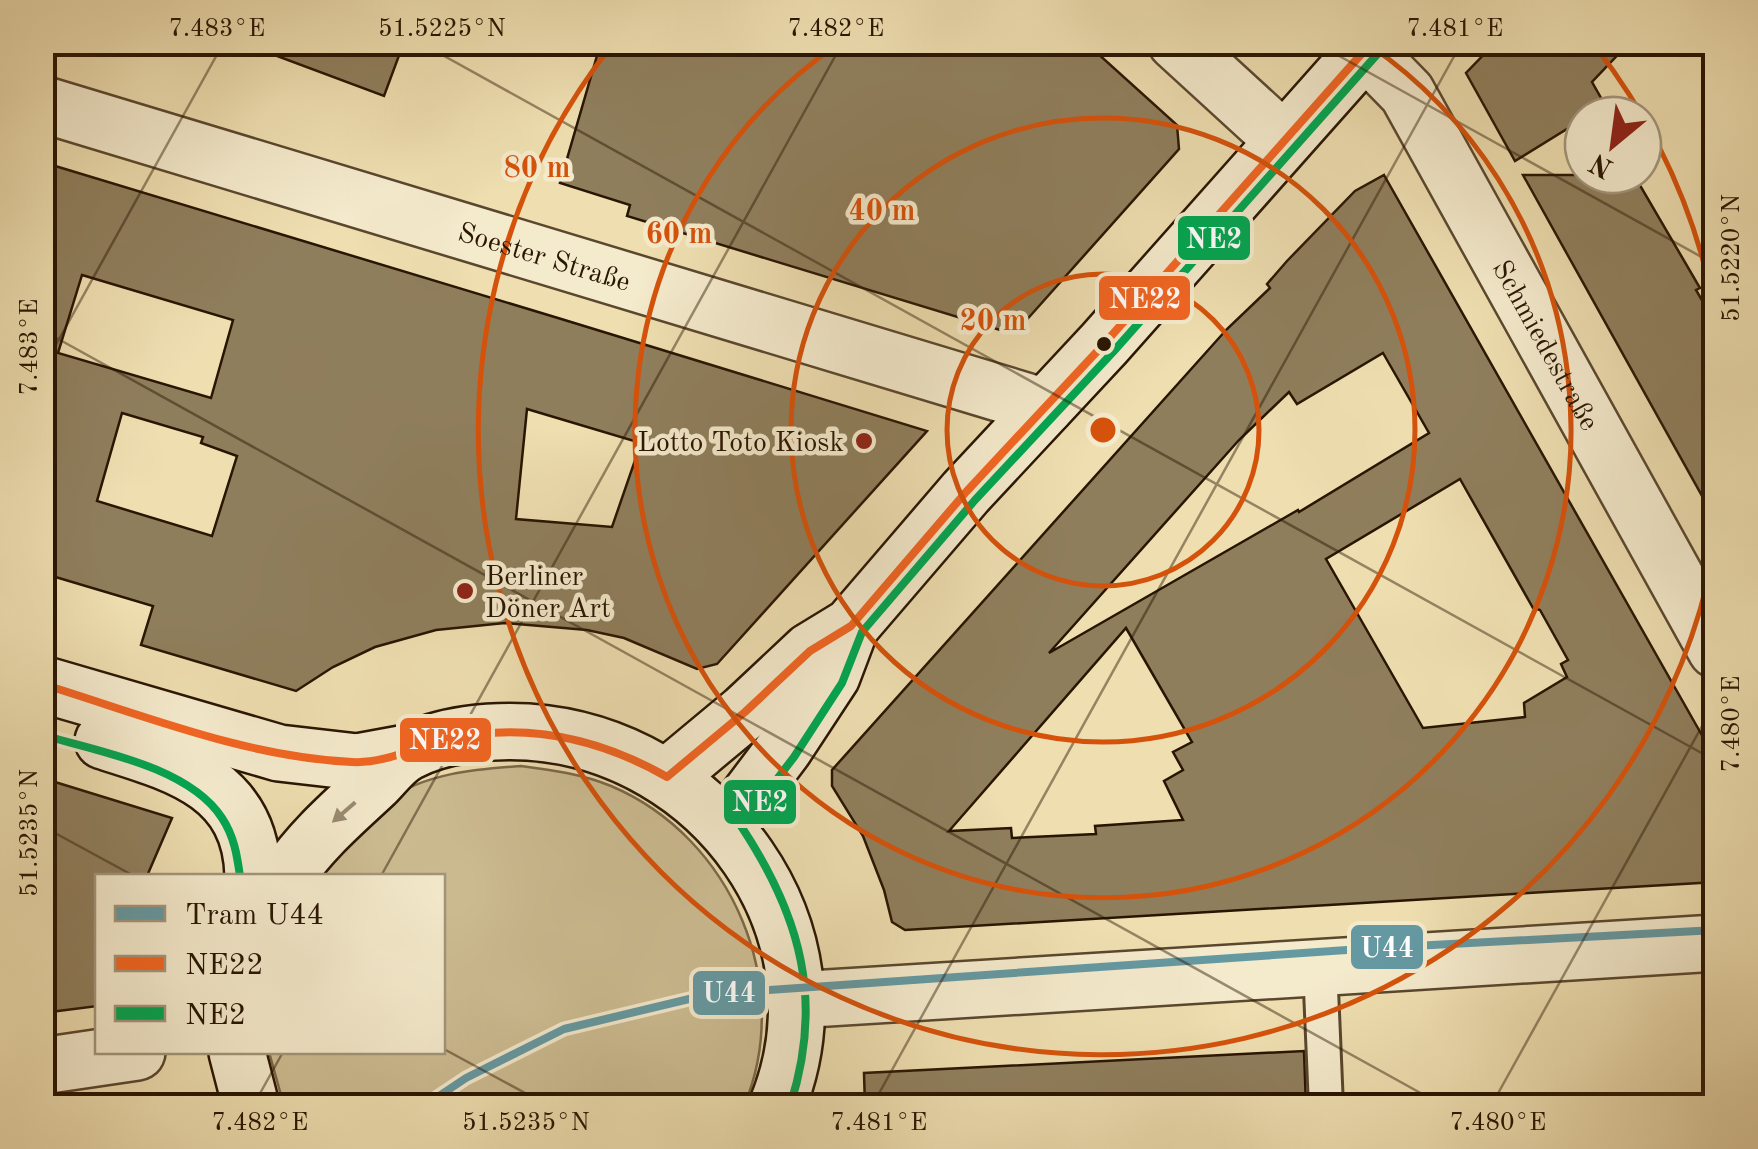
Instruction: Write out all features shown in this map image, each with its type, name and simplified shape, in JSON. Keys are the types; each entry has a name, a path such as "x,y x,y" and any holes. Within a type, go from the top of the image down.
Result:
{"street":[{"path":"1176,42 1283,140"},
{"path":"666,777 738,719 810,651 850,626 1368,46"},
{"name":"Schmiedestraße","path":"1368,46 1407,93 1716,650"},
{"name":"Soester Straße","path":"42,104 1045,407"},
{"path":"726,826 832,676 850,626"},
{"path":"42,684 278,753 357,762 406,753 448,739 503,731 560,734 614,750 666,777 696,797 726,826 768,890 785,938 795,1000 792,1058 777,1106"},
{"path":"42,722 170,762 204,779 229,804 241,823 253,874"},
{"path":"290,874 326,826 406,753"},
{"path":"795,1000 1716,943"},
{"path":"42,1066 124,1054"},
{"path":"238,1054 251,1106"}],"lane":[{"path":"1320,966 1326,1106"}],"shaded area":[{"path":"521,766 567,773 611,786 654,809 690,841 720,878 742,920 756,965 762,1012 758,1060 744,1106 284,1106 270,1054 445,1054 445,874 310,874 366,818 402,792 434,778"}],"building":[{"path":"254,42 404,42 384,96 253,47"},
{"path":"601,42 1085,42 1177,125 1179,149 1023,324 1000,330 627,216 630,205 560,183"},
{"path":"1496,42 1630,42 1592,82 1599,95 1563,95 1563,131 1515,161 1466,73"},
{"path":"42,162 927,431 717,664 697,669 624,638 587,630 505,623 436,630 375,647 296,691 141,645 153,606 42,573","holes":["82,275 233,320 211,398 58,353","527,409 641,443 612,527 516,519","122,413 203,437 201,443 237,456 212,536 97,501"]},
{"path":"1384,175 1716,760 1716,882 905,930 892,922 863,836 832,786 832,770 1227,329 1270,288 1267,284 1287,261 1355,191","holes":["1383,353 1429,433 1299,512 1049,653 1239,440 1289,392 1297,404","1460,479 1533,608 1540,610 1568,660 1561,664 1567,677 1524,703 1525,717 1423,728 1326,559","1126,628 1192,742 1173,752 1183,770 1164,781 1183,820 1095,826 1096,834 1012,838 1011,828 949,831"]},
{"path":"1523,175 1563,175 1563,195 1646,195 1700,288 1696,290 1716,324 1716,521"},
{"path":"42,778 172,818 148,874 95,874 95,1006 42,1013"},
{"path":"1304,1051 1306,1106 865,1106 864,1073"}],"tram line":[{"name":"U44","path":"424,1106 466,1078 564,1029 710,994 1376,948 1716,930"}],"transit line":[{"name":"NE22","path":"42,684 195,733 312,758 365,762 448,739 533,733 588,743 667,777 810,651 851,626 966,492 1104,344 1372,42"},
{"name":"NE2","path":"790,1106 805,1031 801,961 779,893 741,826 794,757 842,683 862,632 975,500 1113,352 1381,50"},
{"name":"NE2","path":"42,735 141,763 188,786 222,818 234,846 240,874"}],"place":[{"name":"Lotto Toto Kiosk","path":"864,441"},
{"name":"Berliner Döner Art","path":"465,591"}]}
